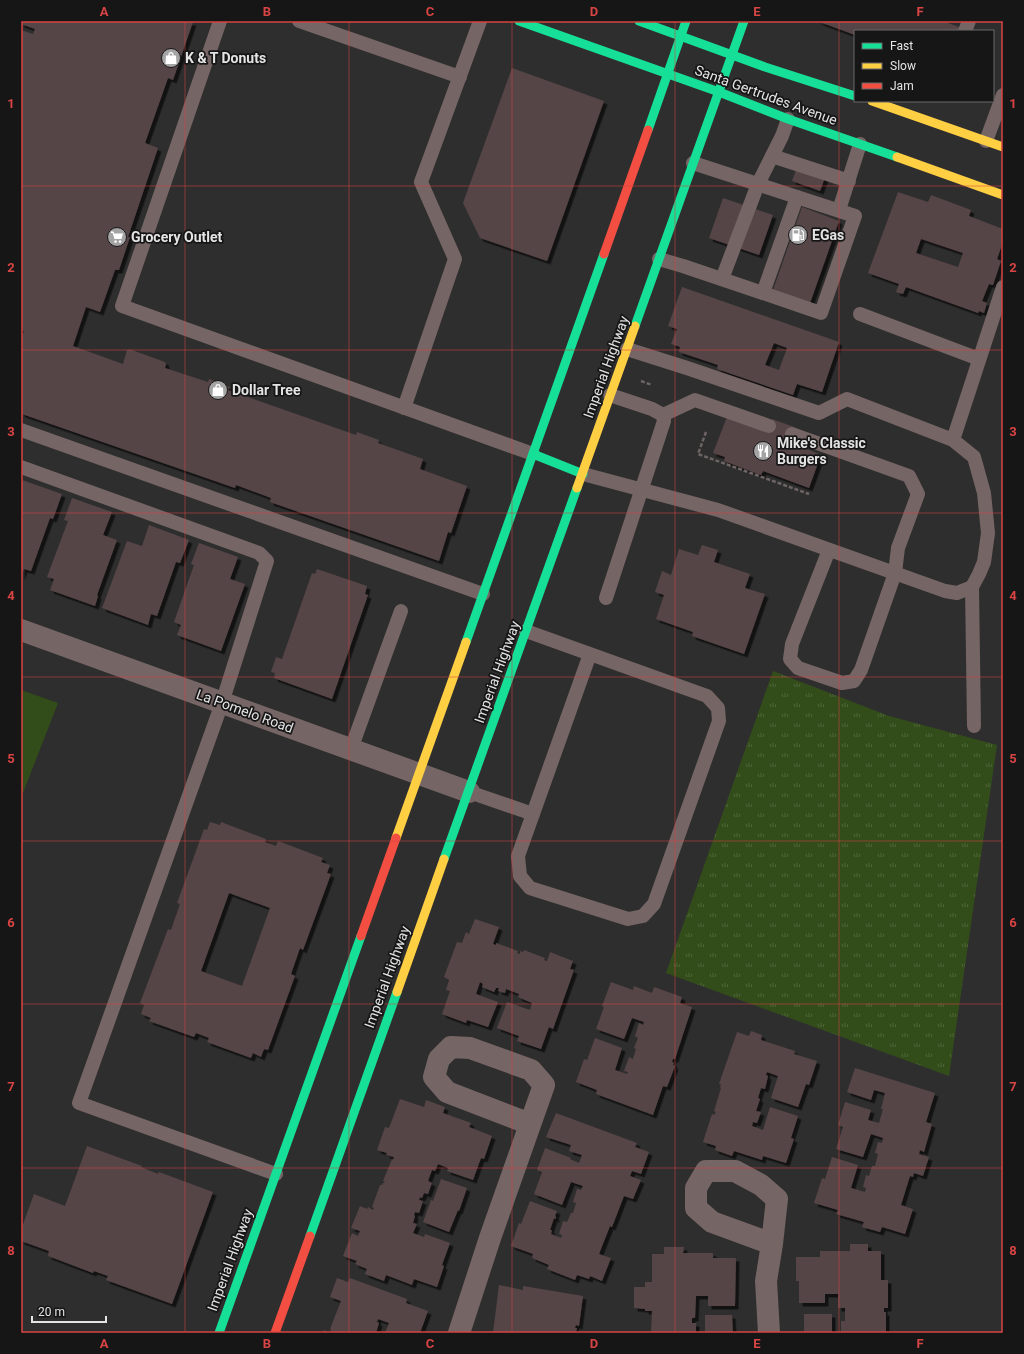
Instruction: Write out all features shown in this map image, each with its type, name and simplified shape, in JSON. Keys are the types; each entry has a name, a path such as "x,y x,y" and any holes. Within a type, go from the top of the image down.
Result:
{"main road":[{"name":"Santa Gertrudes Avenue","path":"519,21 719,92 788,119 1003,195"},
{"name":"Santa Gertrudes Avenue","path":"639,21 732,55 854,96"},
{"name":"Imperial Highway","path":"219,1333 686,21"},
{"name":"Imperial Highway","path":"275,1333 744,21"},
{"path":"875,102 1003,147"},
{"path":"533,454 583,474"}],"street":[{"name":"La Pomelo Road","path":"21,630 469,792"},
{"path":"459,1333 544,1085 531,1070 470,1048 452,1047 439,1058 434,1077 447,1092 530,1124"},
{"path":"769,1333 766,1281 772,1244"}],"lane":[{"path":"220,21 122,306 533,454"},
{"path":"299,21 460,76"},
{"path":"404,408 455,260 422,182 480,21"},
{"path":"986,141 1003,94 994,90"},
{"path":"722,279 758,184 782,136 788,119"},
{"path":"839,210 860,144"},
{"path":"772,156 848,181"},
{"path":"659,259 821,313 855,216 694,163"},
{"path":"763,293 797,197"},
{"path":"953,440 1003,287"},
{"path":"860,314 979,359"},
{"path":"627,349 819,413 847,399 953,440 974,457 984,493 988,532 984,562 972,587 974,726"},
{"path":"606,598 664,421 663,415 652,408 610,395"},
{"path":"663,415 695,400 769,426"},
{"path":"21,430 483,594"},
{"path":"792,434 909,476 918,494 898,548 895,573 861,670 854,681 842,683 798,668 790,658 792,644 829,550"},
{"path":"21,467 259,553 267,561 222,703 78,1103 276,1174"},
{"path":"583,474 718,510 951,592 957,593 972,587"},
{"path":"351,749 401,611"},
{"path":"526,631 707,696 718,708 719,721 654,904 643,916 628,919 530,888 520,876 518,856 590,654"},
{"path":"469,792 533,814"}],"path":[{"path":"641,381 652,385"},
{"path":"706,432 698,454 810,494"}],"green space":[{"path":"773,671 889,716 997,745 949,1076 666,973"},
{"path":"21,690 58,703 21,798"}],"building":[{"path":"21,21 193,22 173,80 168,78 145,143 158,148 128,237 130,237 119,270 115,270 100,312 86,307 73,346 123,364 127,350 129,349 165,362 165,368 208,382 209,379 230,387 228,390 356,435 357,432 379,440 378,443 423,459 420,469 467,486 451,533 448,532 439,561 270,502 271,498 236,485 235,488 22,414 21,340 24,331 21,330 21,30 33,34 35,29 21,24"},
{"path":"817,21 949,21 948,23 967,30 854,30 854,35"},
{"path":"512,68 604,101 547,261 480,238 463,203"},
{"path":"799,162 827,172 820,191 792,181"},
{"path":"898,192 928,202 931,195 971,210 969,216 1003,229 1003,242 997,259 1001,261 993,285 989,284 982,301 987,303 984,313 979,311 978,313 906,287 903,294 896,292 899,284 868,273","holes":["921,239 963,253 958,267 916,253"]},
{"path":"723,198 773,215 759,255 709,238"},
{"path":"802,207 839,221 809,306 772,293"},
{"path":"682,287 839,342 822,392 797,384 793,395 717,369 718,365 679,352 680,347 671,344 677,329 668,326","holes":["774,343 787,348 779,370 765,365"]},
{"name":"Mike's Classic Burgers","path":"727,417 767,432 772,419 794,427 790,440 806,446 805,448 821,455 809,488 763,471 761,475 724,461 725,457 713,453"},
{"path":"22,480 62,494 53,519 50,518 31,571 24,569 21,577"},
{"path":"72,498 112,512 103,535 117,540 97,595 95,606 50,590 54,579 47,577 68,521 64,520"},
{"path":"149,525 189,540 180,563 176,562 157,616 151,614 148,625 102,608 127,541 142,546"},
{"path":"199,543 238,557 230,579 245,584 221,651 177,635 181,625 174,622 194,565 191,564"},
{"path":"702,545 718,550 714,562 750,574 745,588 765,594 744,654 692,636 693,632 656,619 664,595 655,592 662,571 671,575 679,549 698,555"},
{"path":"317,569 367,586 365,594 368,595 332,699 274,678 275,673 271,672 276,657 282,659 312,573 315,574"},
{"path":"210,822 220,825 221,822 266,839 265,842 276,846 278,841 323,858 321,862 330,865 327,873 331,874 303,950 300,948 291,974 295,976 268,1050 264,1049 261,1057 253,1053 251,1058 207,1042 209,1038 196,1033 194,1037 149,1021 151,1018 141,1014 144,1005 140,1003 168,929 171,930 180,904 177,903 204,829 207,830","holes":["229,893 270,908 242,986 201,971"]},
{"path":"475,919 499,927 493,944 496,945 496,943 518,951 517,953 520,954 520,951 523,952 524,950 545,958 544,960 547,961 550,952 573,961 570,969 574,970 553,1029 549,1027 541,1049 517,1041 519,1036 497,1028 507,1002 530,1010 532,1003 518,997 519,994 506,989 505,993 498,991 499,988 496,988 494,992 482,987 483,984 480,982 476,994 498,1002 488,1027 467,1020 466,1023 442,1014 450,991 446,990 449,980 444,977 457,942 462,943 466,932 469,934"},
{"path":"611,982 633,990 634,986 652,993 654,987 682,997 680,1003 692,1007 675,1059 673,1059 672,1062 675,1066 667,1087 663,1086 653,1115 596,1094 597,1090 576,1082 584,1059 587,1060 595,1038 622,1048 615,1070 627,1074 628,1072 624,1071 629,1057 633,1059 636,1049 634,1048 638,1038 635,1036 639,1023 643,1025 644,1022 632,1018 624,1039 596,1029 604,1007 602,1006"},
{"path":"751,1031 762,1035 761,1040 795,1051 794,1054 817,1061 809,1085 806,1084 798,1107 771,1098 778,1076 767,1072 766,1075 768,1076 765,1089 761,1088 758,1098 760,1099 756,1111 761,1112 757,1123 753,1122 752,1126 763,1130 770,1107 798,1116 791,1138 794,1139 786,1163 763,1156 762,1160 734,1151 732,1156 715,1150 716,1146 703,1142 712,1114 714,1115 716,1112 714,1111 721,1088 721,1084 719,1084 737,1032 749,1036"},
{"path":"855,1068 935,1093 926,1122 932,1124 924,1152 920,1150 919,1154 929,1157 923,1176 914,1173 913,1177 910,1176 901,1205 913,1209 905,1234 882,1227 880,1232 862,1227 864,1222 836,1214 838,1210 814,1203 822,1178 825,1179 832,1157 858,1165 851,1188 865,1192 866,1188 863,1187 866,1175 869,1176 872,1166 875,1166 878,1154 875,1153 878,1142 882,1143 883,1138 871,1134 863,1157 836,1149 843,1127 838,1125 845,1102 871,1110 868,1120 879,1123 883,1109 881,1109 885,1093 874,1090 871,1100 847,1092"},
{"path":"400,1099 424,1107 426,1100 445,1107 443,1113 471,1123 469,1127 492,1136 484,1159 481,1158 473,1180 447,1171 448,1168 438,1164 435,1171 432,1170 428,1181 432,1183 428,1194 424,1193 422,1198 420,1197 419,1200 423,1201 419,1213 415,1212 414,1215 413,1223 417,1224 413,1233 424,1237 425,1234 450,1243 442,1265 444,1266 437,1287 414,1279 412,1285 386,1275 384,1281 365,1274 367,1269 355,1264 357,1261 343,1256 352,1233 358,1236 360,1231 351,1228 360,1206 367,1209 368,1207 373,1210 374,1208 372,1207 380,1185 385,1182 383,1181 392,1159 393,1160 394,1157 377,1150 385,1127 389,1128"},
{"path":"556,1113 637,1143 635,1147 649,1152 641,1174 632,1171 630,1176 641,1180 633,1199 624,1196 612,1227 610,1226 599,1254 611,1258 602,1281 590,1276 589,1279 577,1275 575,1280 547,1269 549,1265 532,1258 533,1254 511,1246 519,1223 521,1224 530,1201 557,1211 555,1216 556,1219 554,1218 550,1230 552,1230 551,1234 561,1238 562,1235 559,1234 563,1221 567,1222 571,1213 573,1213 576,1203 573,1202 577,1189 581,1190 583,1186 571,1182 562,1205 534,1194 542,1172 537,1170 545,1148 571,1158 570,1159 579,1163 582,1155 569,1151 571,1145 546,1137"},
{"path":"87,1146 142,1166 141,1167 158,1174 159,1172 213,1192 172,1304 106,1280 108,1276 94,1271 93,1273 48,1256 49,1251 21,1241 21,1230 34,1194 65,1206"},
{"path":"441,1179 467,1188 459,1211 458,1210 449,1232 423,1222"},
{"path":"850,1244 868,1244 868,1251 881,1251 881,1280 888,1280 888,1308 884,1308 884,1312 886,1312 886,1333 841,1333 841,1321 845,1321 845,1308 838,1308 838,1294 825,1294 825,1303 799,1303 799,1281 796,1281 796,1257 820,1257 820,1251 850,1251"},
{"path":"664,1247 684,1247 683,1253 713,1253 713,1258 736,1258 735,1306 708,1306 708,1296 696,1296 695,1318 692,1318 692,1323 696,1323 696,1333 651,1333 652,1311 634,1308 634,1287 645,1287 645,1282 652,1282 652,1254 664,1254"},
{"path":"337,1278 348,1282 350,1278 407,1299 406,1303 428,1311 420,1333 385,1333 389,1323 378,1319 377,1322 379,1323 376,1333 330,1333 330,1329 341,1301 330,1297"},
{"path":"499,1285 523,1290 523,1286 583,1296 579,1326 576,1325 575,1328 577,1328 576,1333 493,1333"},
{"path":"804,1314 832,1314 832,1333 804,1333"},
{"path":"705,1315 732,1315 733,1333 705,1333"},
{"path":"324,1330 330,1333 323,1333"}],"traffic: fast":[{"path":"519,21 897,157"},
{"path":"639,21 765,67 854,96"},
{"path":"648,130 686,21"},
{"path":"635,326 744,21"},
{"path":"466,642 604,254"},
{"path":"533,454 583,474"},
{"path":"444,859 577,488"},
{"path":"219,1333 361,936"},
{"path":"310,1236 397,992"}],"traffic: slow":[{"path":"875,102 1003,147"},
{"path":"897,157 1003,195"},
{"path":"577,488 635,326"},
{"path":"396,838 466,642"},
{"path":"397,992 444,859"}],"traffic: jam":[{"path":"604,254 648,130"},
{"path":"361,936 396,838"},
{"path":"275,1333 310,1236"}],"place":[{"name":"K & T Donuts","path":"171,58"},
{"name":"EGas","path":"798,235"},
{"name":"Grocery Outlet","path":"117,237"},
{"name":"Dollar Tree","path":"218,390"},
{"name":"Mike's Classic Burgers","path":"763,451"}]}
